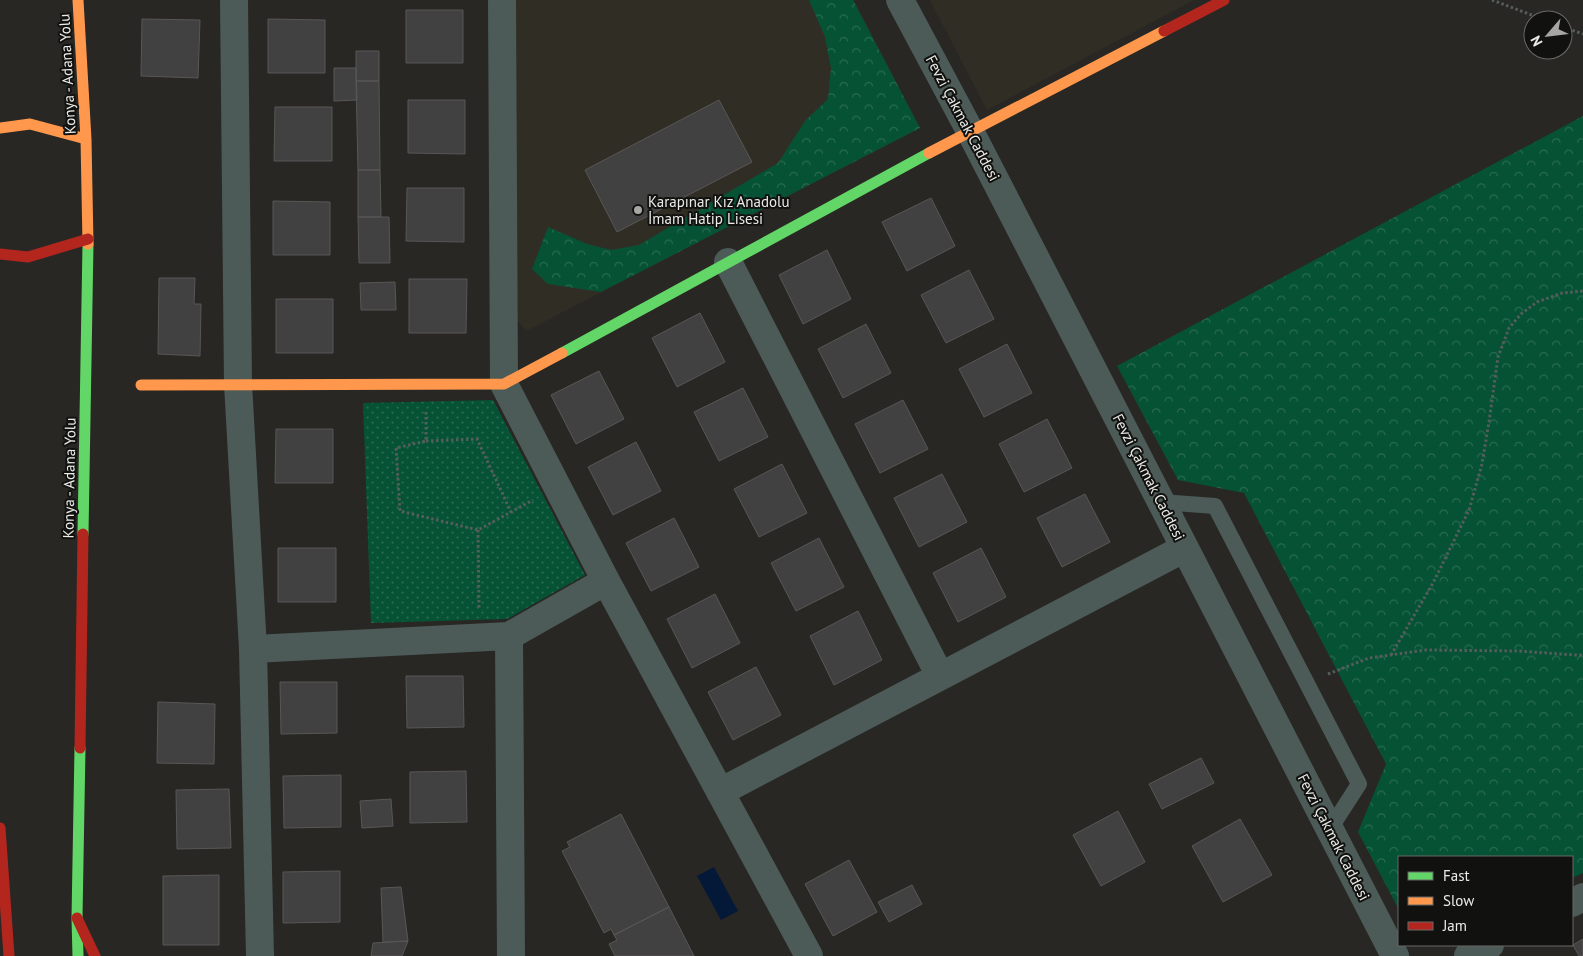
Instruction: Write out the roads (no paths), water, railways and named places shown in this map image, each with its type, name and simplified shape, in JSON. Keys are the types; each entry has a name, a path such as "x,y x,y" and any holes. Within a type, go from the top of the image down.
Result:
{"main road":[{"name":"Konya - Adana Yolu","path":"78,0 86,139 88,239 77,918 78,956"},
{"path":"141,385 504,384 970,131 1224,0"},
{"path":"0,128 30,124 86,139"},
{"path":"0,254 28,257 88,239"},
{"path":"0,828 9,956"},
{"path":"77,918 95,956"}],"street":[{"path":"234,0 238,384 254,648 260,956"},
{"path":"502,0 504,384 606,581 809,956"},
{"name":"Fevzi Çakmak Caddesi","path":"900,0 970,131 1395,956"},
{"path":"728,262 940,676"},
{"path":"720,792 1185,548"},
{"path":"254,648 509,636 606,581"},
{"path":"509,636 511,956"},
{"path":"1468,956 1488,946"}],"lane":[{"path":"1161,502 1215,506 1359,784 1330,829"}],"water":[{"path":"714,867 738,911 721,920 697,876"}],"place":[{"name":"Karapınar Kız Anadolu İmam Hatip Lisesi","path":"638,210"}]}
